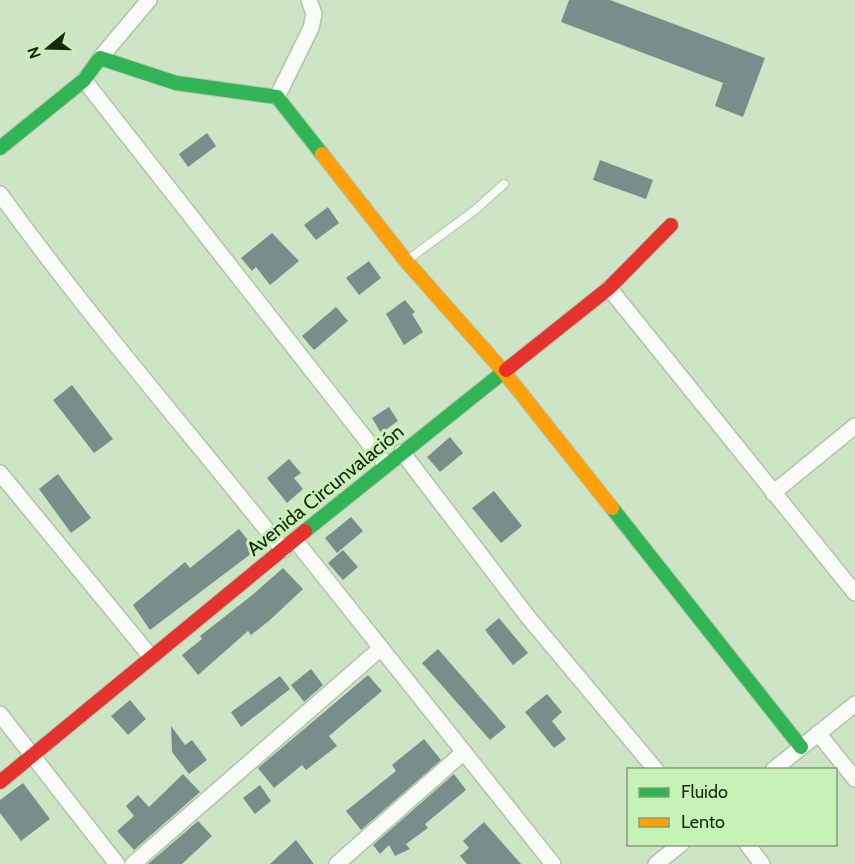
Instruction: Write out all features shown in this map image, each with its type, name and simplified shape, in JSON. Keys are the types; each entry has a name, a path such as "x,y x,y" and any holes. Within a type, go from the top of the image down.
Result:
{"street":[{"path":"0,148 84,80 149,0"},
{"path":"277,97 311,28 314,14 309,0"},
{"path":"100,58 176,83 277,97 406,261 504,372 801,747"},
{"path":"84,80 386,465"},
{"path":"0,194 49,262 144,381 381,648 553,864"},
{"name":"Avenida Circunvalación","path":"0,782 402,452 609,288 671,225"},
{"path":"609,288 855,593"},
{"path":"773,493 855,426"},
{"path":"402,452 528,617 654,768"},
{"path":"0,473 151,657"},
{"path":"133,864 381,648"},
{"path":"775,768 855,704"},
{"path":"0,714 117,864"},
{"path":"818,733 855,779"},
{"path":"337,864 464,752"},
{"path":"656,864 678,846"},
{"path":"748,846 762,864"}],"lane":[{"path":"406,261 475,210 504,184"}],"building":[{"path":"569,0 610,0 765,58 743,117 715,106 723,83 561,22"},
{"path":"207,133 216,146 188,167 179,154"},
{"path":"600,160 653,180 646,199 593,180"},
{"path":"328,207 339,223 316,240 304,225"},
{"path":"272,233 299,261 270,285 256,267 252,271 241,258"},
{"path":"369,261 381,278 359,295 346,278"},
{"path":"405,300 415,312 412,314 423,332 404,345 386,314"},
{"path":"336,307 348,321 314,350 302,336"},
{"path":"72,385 113,439 94,453 53,400"},
{"path":"389,407 398,421 381,433 372,418"},
{"path":"450,437 463,453 440,472 427,457"},
{"path":"289,459 301,473 294,478 303,489 287,503 267,478"},
{"path":"58,474 91,518 71,533 39,489"},
{"path":"494,491 522,526 501,543 472,508"},
{"path":"351,517 363,531 337,553 325,538"},
{"path":"239,529 256,550 150,630 133,605 185,562 190,568"},
{"path":"343,550 358,567 343,580 328,563"},
{"path":"283,568 303,589 270,620 251,635 248,631 198,675 182,655 202,639 200,636"},
{"path":"499,618 528,653 513,665 485,630"},
{"path":"438,649 506,727 490,740 422,663"},
{"path":"311,669 323,685 304,702 291,685"},
{"path":"368,675 382,691 329,736 337,746 306,770 302,765 274,788 258,768"},
{"path":"280,676 290,689 241,727 231,712"},
{"path":"547,694 562,712 552,721 566,739 554,748 525,712"},
{"path":"130,700 146,719 128,735 111,716"},
{"path":"171,726 185,745 192,740 207,760 189,774 172,752"},
{"path":"424,739 441,760 361,830 346,811 396,771 392,765"},
{"path":"183,774 200,792 134,850 117,831 134,816 126,806 138,795 149,807"},
{"path":"454,774 466,790 425,824 428,828 406,844 410,849 395,856 389,845 380,854 373,845"},
{"path":"23,783 50,819 21,841 0,813 0,800"},
{"path":"260,785 271,801 255,814 243,798"},
{"path":"198,821 212,836 182,864 148,864"},
{"path":"484,822 521,864 467,864 460,856 469,848 463,841"},
{"path":"296,840 314,864 270,864"}],"traffic: fast":[{"path":"0,148 84,80 100,58 176,83 277,97 322,154"},
{"path":"305,531 506,370"},
{"path":"612,508 801,747"}],"traffic: slow":[{"path":"322,154 406,261 504,372 612,508"}],"traffic: jam":[{"path":"506,370 609,288 671,225"},
{"path":"0,782 305,531"}]}
